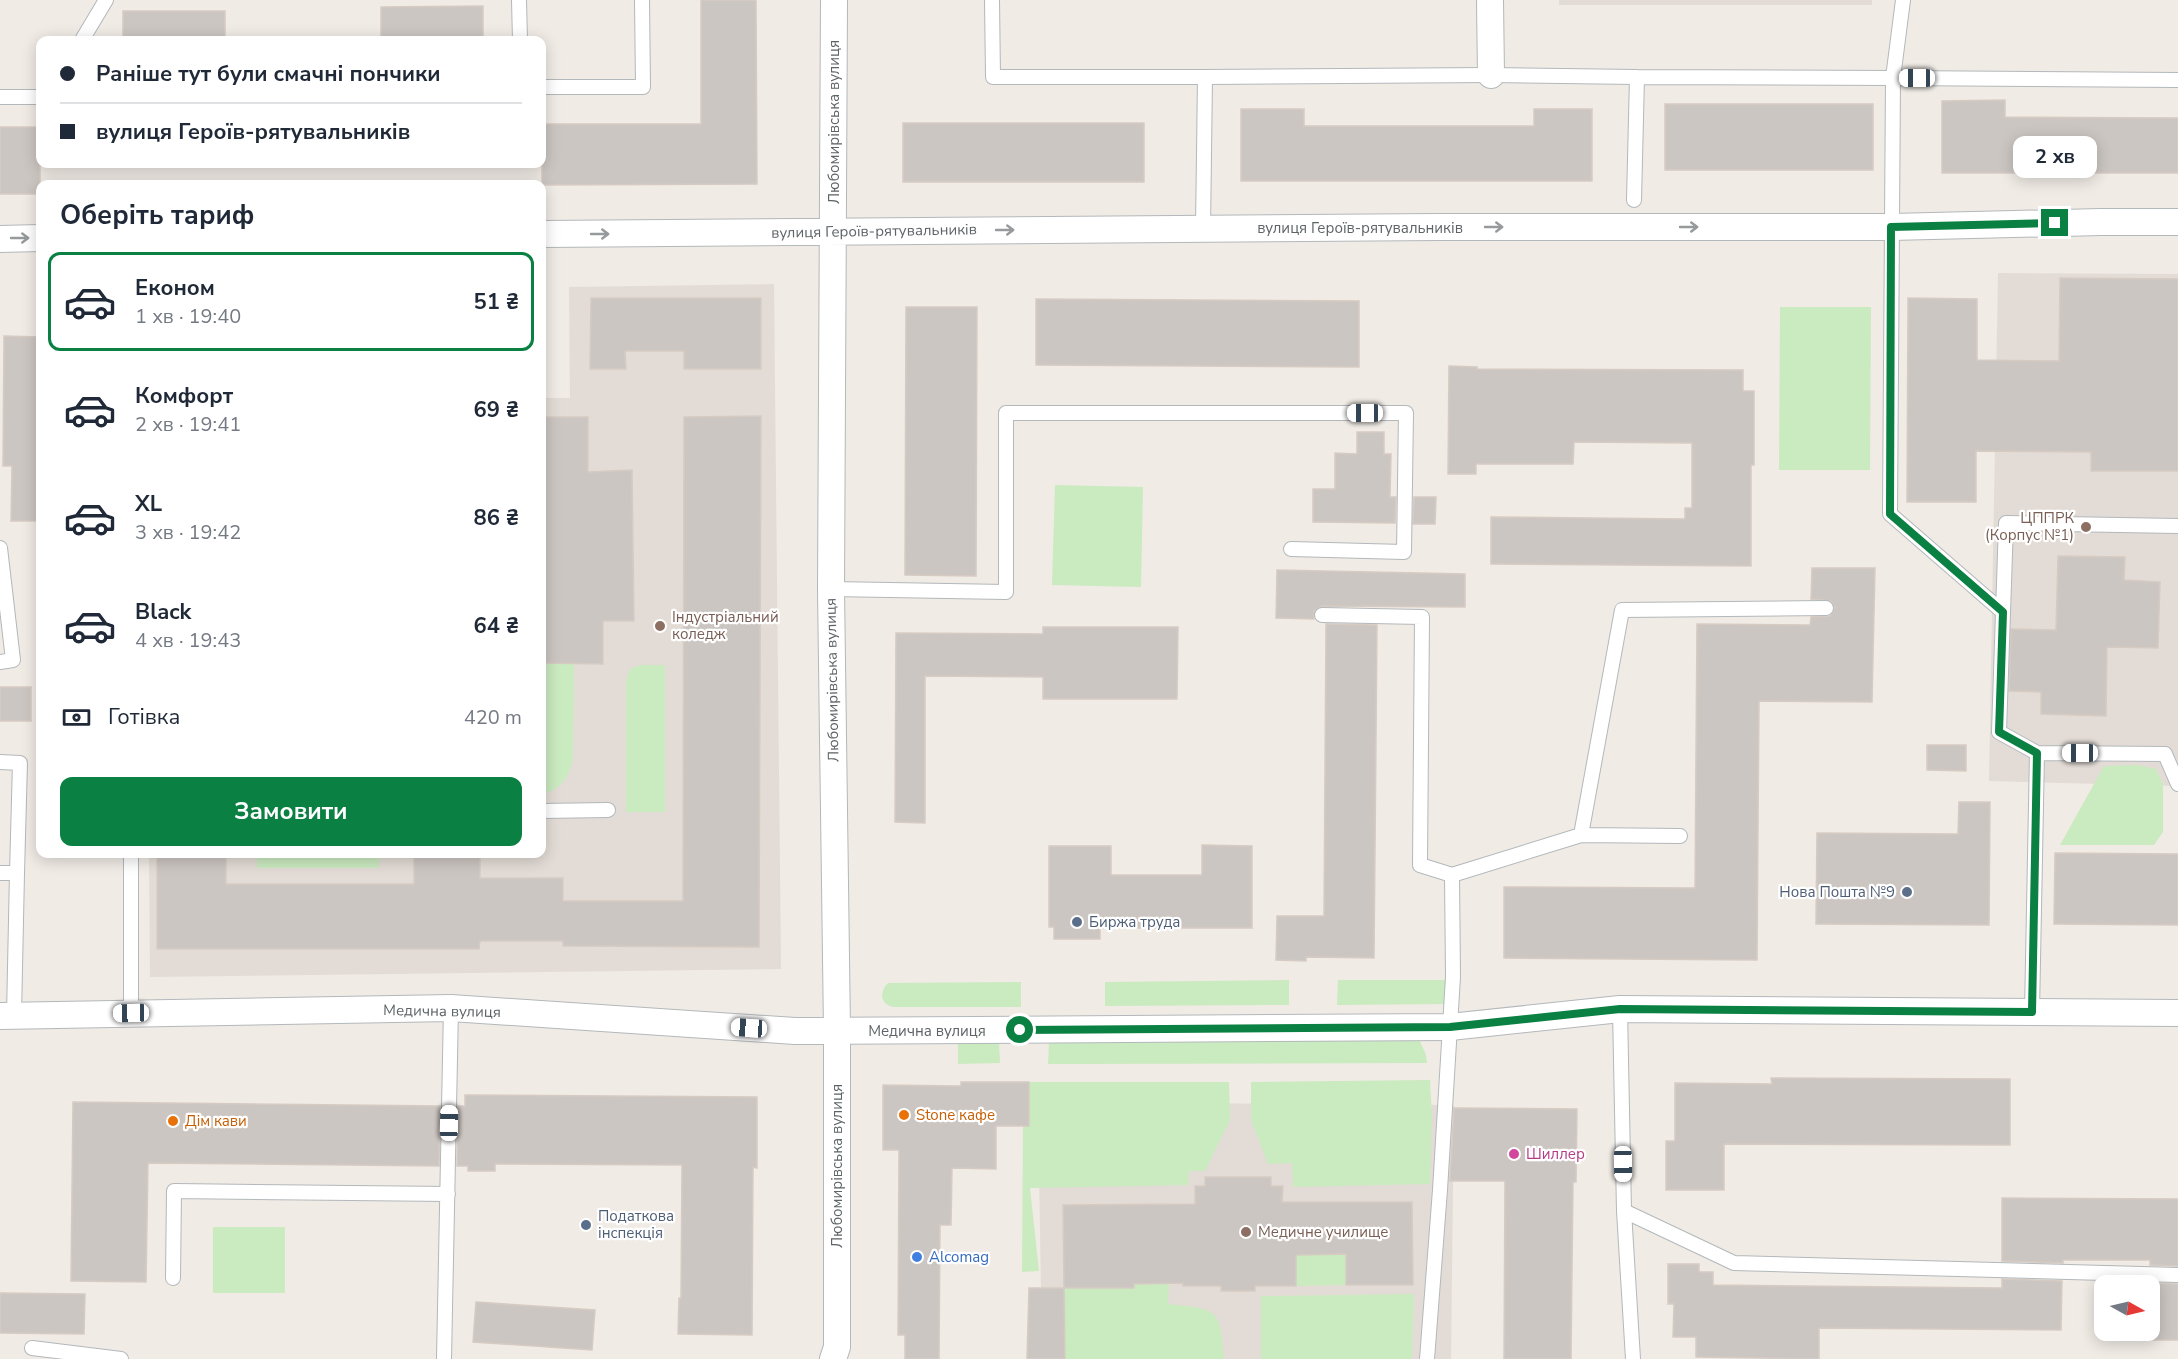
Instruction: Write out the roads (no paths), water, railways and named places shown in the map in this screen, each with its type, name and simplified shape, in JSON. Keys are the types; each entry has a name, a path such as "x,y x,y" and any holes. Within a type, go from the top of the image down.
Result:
{"street":[{"name":"Любомирівська вулиця","path":"833,1359 837,1347 837,1031 831,589 834,0"},
{"path":"1490,0 1491,75"},
{"name":"вулиця Героїв-рятувальників","path":"546,234 1891,227 2178,222"},
{"path":"0,238 36,238"},
{"name":"Медична вулиця","path":"7,1015 452,1008 795,1031 837,1031 1450,1027 1620,1009 2178,1014"}],"lane":[{"path":"84,36 106,0"},
{"path":"519,0 520,36"},
{"path":"546,87 643,87 642,0"},
{"path":"992,0 993,76 1491,75 2178,80"},
{"path":"1903,0 1893,78 1890,514 2003,612"},
{"path":"1203,229 1205,77"},
{"path":"1634,200 1637,77"},
{"path":"0,97 36,97"},
{"path":"831,589 1006,592 1006,413 1406,414 1404,552 1291,549"},
{"path":"2178,526 2006,523 1999,732 2037,753 2165,754 2178,784"},
{"path":"0,548 13,660 0,662"},
{"path":"1581,835 1622,610 1826,608"},
{"path":"1322,615 1422,617 1420,865 1452,875 1581,835 1680,836"},
{"path":"2032,1012 2037,753"},
{"path":"0,762 20,763 18,873 7,1015"},
{"path":"546,811 608,810"},
{"path":"131,1013 132,858"},
{"path":"0,873 18,873"},
{"path":"1426,1359 1440,1190 1453,977 1452,875"},
{"path":"444,1359 452,1008"},
{"path":"1620,1009 1624,1211 1634,1359"},
{"path":"173,1278 174,1191 448,1194"},
{"path":"1624,1211 1734,1263 2178,1275"},
{"path":"32,1348 121,1359"}],"place":[{"name":"ЦППРК (Корпус №1)","path":"2086,527"},
{"name":"Індустріальний коледж","path":"660,626"},
{"name":"Нова Пошта №9","path":"1907,892"},
{"name":"Биржа труда","path":"1077,922"},
{"name":"Stone кафе","path":"904,1115"},
{"name":"Дiм кави","path":"173,1121"},
{"name":"Шиллер","path":"1514,1154"},
{"name":"Податкова інспекція","path":"586,1225"},
{"name":"Медичне училище","path":"1246,1232"},
{"name":"Alcomag","path":"917,1257"}]}
